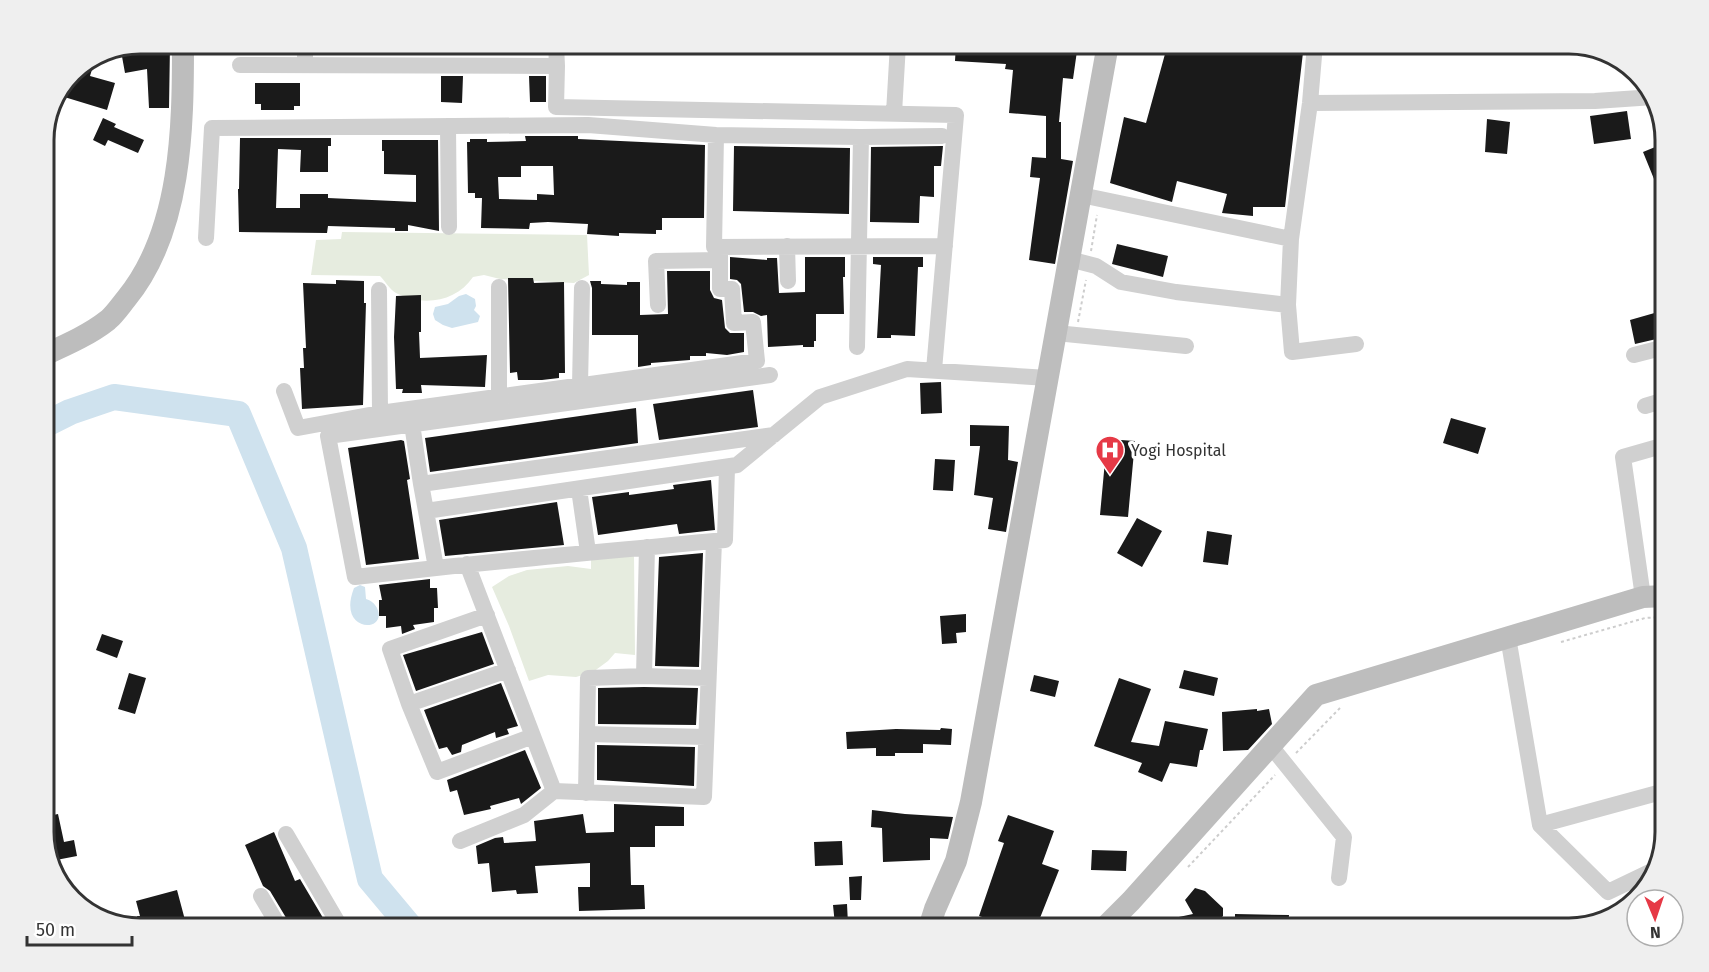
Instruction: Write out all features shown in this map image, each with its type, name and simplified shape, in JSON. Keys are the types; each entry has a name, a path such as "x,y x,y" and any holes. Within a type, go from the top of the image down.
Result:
{"street":[{"path":"54,351 73,342 109,319 142,279 158,244 170,205 183,121 183,54"},
{"path":"305,54 305,65"},
{"path":"556,54 556,107 956,115 934,370"},
{"path":"894,113 897,54"},
{"path":"932,918 957,861 971,802 1106,54"},
{"path":"1315,54 1291,239 1288,305 1292,352 1356,344"},
{"path":"240,65 557,66"},
{"path":"1310,103 1595,101 1643,98"},
{"path":"206,238 212,128 588,124 716,135 942,136"},
{"path":"448,126 449,226"},
{"path":"284,391 298,428 380,413 757,361 753,322 734,323 732,289 720,289 720,254 714,247 716,135"},
{"path":"857,346 861,137"},
{"path":"1081,195 1291,239"},
{"path":"658,305 656,261 787,246 945,246"},
{"path":"787,246 788,281"},
{"path":"1069,260 1096,266 1122,282 1176,292 1288,305"},
{"path":"499,287 499,397"},
{"path":"580,385 582,288"},
{"path":"380,290 380,413"},
{"path":"1056,333 1186,346"},
{"path":"1634,355 1655,350"},
{"path":"426,510 737,465 820,397 907,369 1048,378"},
{"path":"727,467 725,540 355,577 328,436 770,375"},
{"path":"1645,406 1655,403"},
{"path":"412,424 436,568"},
{"path":"421,483 775,435"},
{"path":"1643,597 1623,458 1655,448"},
{"path":"579,489 588,552"},
{"path":"460,841 524,815 554,791 704,797 714,542"},
{"path":"644,676 647,547"},
{"path":"468,564 554,791"},
{"path":"1105,918 1131,901 1316,695 1643,597 1655,596"},
{"path":"487,615 390,649 409,704 437,772 533,736"},
{"path":"1508,637 1540,825 1608,892 1643,875"},
{"path":"409,704 508,670"},
{"path":"586,793 588,678 644,676 708,678"},
{"path":"587,734 706,737"},
{"path":"1270,745 1344,837 1339,878"},
{"path":"1540,825 1655,794"},
{"path":"285,834 335,918"},
{"path":"261,896 274,918"}],"path":[{"path":"1551,645 1655,617"},
{"path":"1291,759 1339,708"},
{"path":"1186,869 1275,776"}],"shaded area":[{"path":"342,232 587,235 589,275 574,283 500,279 484,275 473,277 458,292 448,297 428,301 417,300 394,292 380,276 311,275 316,240 341,239"},
{"path":"634,555 635,655 615,653 593,672 576,677 548,675 529,681 492,587 509,576 527,570 568,566 591,569 591,558"}],"water":[{"path":"466,294 475,299 474,310 480,316 478,322 452,328 435,320 433,314 435,307 448,304"},
{"path":"360,585 365,587 366,599 373,602 379,616 376,622 370,625 363,625 352,614 350,603 354,588"}],"building":[{"path":"170,54 169,108 149,108 147,69 125,73 122,57"},
{"path":"955,54 1077,54 1073,79 1063,78 1059,122 1061,122 1061,159 1073,161 1055,264 1029,260 1040,178 1030,177 1032,157 1046,158 1046,116 1009,113 1013,70 1005,69 1006,64 955,61"},
{"path":"1165,54 1303,54 1285,207 1253,207 1253,216 1222,213 1227,194 1177,181 1172,202 1110,183 1124,117 1146,123"},
{"path":"92,69 90,76 115,83 107,110 66,97 83,75"},
{"path":"441,76 463,76 462,103 441,102"},
{"path":"529,76 546,76 546,102 530,102"},
{"path":"255,83 300,83 300,106 294,106 294,110 261,110 261,104 255,104"},
{"path":"1627,111 1631,139 1594,144 1590,116"},
{"path":"103,118 116,124 114,127 144,140 138,153 108,140 105,146 93,140"},
{"path":"1487,119 1510,122 1507,154 1485,152"},
{"path":"525,136 578,136 578,139 705,145 704,218 662,218 662,230 656,230 656,234 619,233 619,236 587,234 588,224 548,222 530,223 529,229 481,228 482,198 475,198 475,193 468,193 467,142 470,142 470,139 487,139 487,142 526,141","holes":["521,166 553,166 554,195 537,194 537,200 499,199 498,177 521,177"]},
{"path":"240,138 331,138 331,146 328,146 328,172 300,172 301,150 278,149 276,208 300,208 300,194 328,194 328,198 416,202 416,175 384,174 382,140 438,140 439,231 408,225 408,231 395,231 395,228 328,226 327,233 239,232"},
{"path":"734,146 850,148 849,214 733,211"},
{"path":"943,146 941,166 934,166 934,197 920,196 919,223 870,222 871,147"},
{"path":"1655,147 1655,181 1643,152"},
{"path":"1117,244 1168,256 1163,277 1112,264"},
{"path":"730,257 767,260 767,258 777,258 779,293 805,292 805,257 845,257 844,314 816,314 814,347 803,347 803,345 768,347 767,315 744,312 741,284 737,280 730,279"},
{"path":"873,257 923,257 923,267 918,267 915,336 891,335 891,338 877,338 881,265 873,264"},
{"path":"667,271 710,271 710,290 714,298 722,300 725,328 730,333 744,333 744,352 727,355 706,353 706,356 690,356 690,360 651,363 651,365 638,367 638,335 592,335 590,281 601,281 601,284 627,285 627,282 640,282 640,315 668,314"},
{"path":"508,278 533,278 534,283 564,282 565,373 559,373 559,378 518,380 517,372 510,373"},
{"path":"336,280 364,281 364,303 366,303 363,405 302,409 300,368 304,368 303,348 306,348 303,283 336,284"},
{"path":"421,295 420,358 487,355 485,387 421,385 422,393 402,393 403,389 396,389 394,337 396,296"},
{"path":"1655,313 1655,339 1635,344 1630,320"},
{"path":"941,382 942,413 921,414 920,383"},
{"path":"753,390 758,427 659,440 653,404"},
{"path":"636,408 638,443 430,472 425,438"},
{"path":"1451,418 1486,428 1478,454 1443,443"},
{"path":"970,425 1009,426 1008,460 1018,462 1006,532 988,529 993,498 974,495 980,446 970,446"},
{"path":"1107,439 1135,441 1128,517 1100,515"},
{"path":"404,441 410,479 407,480 419,559 366,565 348,448"},
{"path":"935,459 955,460 953,491 933,490"},
{"path":"711,480 715,530 679,534 677,524 598,535 592,497 674,489 673,485"},
{"path":"557,502 564,545 445,556 439,520"},
{"path":"1137,518 1162,531 1142,567 1117,553"},
{"path":"1207,531 1232,535 1228,565 1203,562"},
{"path":"703,553 699,667 655,666 659,557"},
{"path":"430,579 430,588 437,588 438,608 434,608 434,622 413,625 415,629 402,634 401,626 386,628 386,616 379,616 379,600 382,600 379,585"},
{"path":"966,614 966,632 956,633 957,643 942,644 940,616"},
{"path":"482,632 494,664 416,691 403,655"},
{"path":"102,634 123,641 117,658 96,650"},
{"path":"1184,670 1218,678 1214,696 1179,688"},
{"path":"129,673 146,678 135,714 118,709"},
{"path":"1034,675 1059,681 1055,697 1030,691"},
{"path":"1119,678 1151,689 1131,742 1159,746 1165,721 1208,729 1203,750 1200,750 1197,767 1170,763 1162,782 1138,772 1142,763 1094,746"},
{"path":"501,683 518,726 507,729 509,734 496,738 495,732 462,745 461,752 452,755 447,747 439,749 424,710"},
{"path":"598,688 698,688 696,725 598,724"},
{"path":"1257,709 1257,711 1269,709 1272,724 1248,750 1223,751 1222,712"},
{"path":"941,728 952,729 951,745 923,744 923,753 876,756 876,748 847,749 846,732 896,729 940,730"},
{"path":"597,745 695,747 694,786 597,780"},
{"path":"525,750 541,788 521,804 519,798 490,806 491,809 464,815 457,790 450,792 447,780"},
{"path":"614,804 684,807 684,826 655,826 655,847 630,847 631,885 644,885 645,909 579,911 578,887 590,887 590,863 535,866 538,893 517,894 516,890 492,892 489,863 478,864 476,846 503,837 504,843 536,841 534,821 583,814 586,833 614,832"},
{"path":"872,810 953,817 948,839 930,838 930,860 883,862 882,828 871,827"},
{"path":"58,814 64,842 74,840 77,856 59,859 54,837 54,815"},
{"path":"1008,815 1054,831 1042,864 1059,870 1040,918 979,916 1004,843 998,841"},
{"path":"274,832 295,881 300,879 323,918 286,918 270,891 263,886 245,845"},
{"path":"842,841 843,865 815,866 814,842"},
{"path":"1092,850 1127,851 1126,871 1091,870"},
{"path":"862,876 861,900 850,900 849,877"},
{"path":"1195,888 1205,891 1223,908 1223,916 1221,918 1174,918 1193,914 1185,900"},
{"path":"177,890 184,918 137,918 140,916 136,901"},
{"path":"847,904 848,918 834,918 833,905"},
{"path":"1235,914 1289,915 1289,918 1235,918"}],"waterway":[{"path":"54,420 114,397 238,414 294,548 370,879 403,918"}],"place":[{"name":"Yogi Hospital","path":"1110,476"}]}
